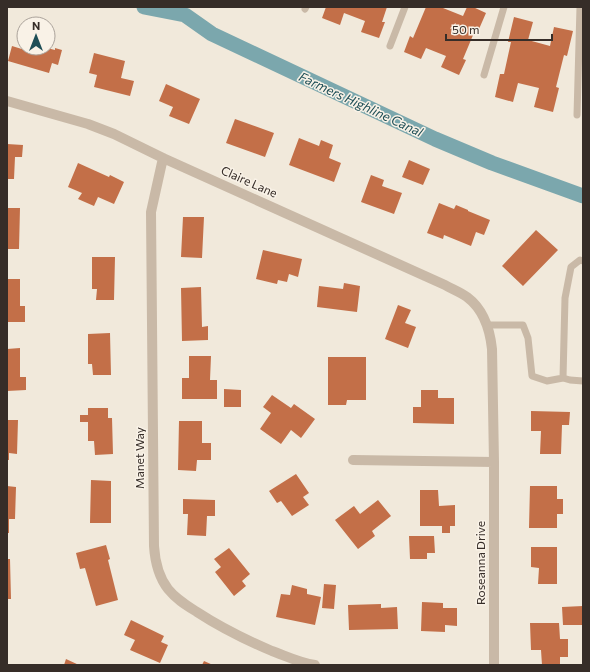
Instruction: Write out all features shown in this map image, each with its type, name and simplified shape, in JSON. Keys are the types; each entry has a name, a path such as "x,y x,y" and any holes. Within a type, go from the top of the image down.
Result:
{"street":[{"name":"Claire Lane","path":"7,101 88,124 114,134 163,158 445,285 466,296 474,303"},
{"name":"Manet Way","path":"163,158 151,212 154,546 155,561 158,572 162,581 180,601 212,621 229,631 270,650 295,660 316,665"},
{"name":"Roseanna Drive","path":"474,303 482,314 487,326 492,349 494,462 494,665"},
{"path":"353,460 494,462"}],"lane":[{"path":"390,46 405,7"},
{"path":"484,75 504,7"},
{"path":"577,115 580,7"},
{"path":"563,378 565,298 571,267 580,260 583,261"},
{"path":"487,326 523,324 528,338 532,376 547,381 563,378 583,381"}],"building":[{"path":"326,7 387,7 382,22 385,22 379,38 361,32 365,21 344,13 340,25 322,18"},
{"path":"426,7 443,7 463,16 467,7 473,7 486,13 479,29 476,28 463,59 466,60 459,75 441,67 446,56 426,48 421,59 404,52 410,36 413,38"},
{"path":"514,17 533,22 528,40 550,46 554,27 573,31 567,56 564,55 556,87 559,88 553,112 534,107 539,88 518,83 513,102 495,97 500,74 504,74 511,42 508,42"},
{"path":"12,46 16,47 16,56 56,56 56,48 62,50 58,65 52,63 49,73 8,61"},
{"path":"94,53 125,61 121,78 134,81 130,96 94,87 97,75 89,73"},
{"path":"166,84 200,99 189,124 169,116 173,107 159,101"},
{"path":"235,119 274,133 265,157 226,143"},
{"path":"299,138 319,146 321,140 333,145 329,158 341,163 334,182 289,165"},
{"path":"7,144 23,145 22,157 15,157 14,179 7,179"},
{"path":"409,160 430,169 423,185 402,177"},
{"path":"78,163 124,182 114,204 98,197 94,206 78,199 82,193 68,187"},
{"path":"371,175 384,180 382,186 402,193 394,214 361,202"},
{"path":"439,203 454,209 456,205 490,220 484,235 476,232 471,246 444,235 443,239 427,233"},
{"path":"7,208 20,208 19,249 7,249"},
{"path":"183,217 204,217 202,258 181,257"},
{"path":"536,230 558,250 523,286 502,266"},
{"path":"263,250 302,259 298,277 289,274 287,282 278,280 277,284 256,279"},
{"path":"92,257 115,257 114,300 96,300 97,289 92,289"},
{"path":"7,279 20,279 20,306 25,306 25,322 7,322"},
{"path":"344,283 360,286 357,312 317,307 319,286 343,289"},
{"path":"201,287 202,327 208,326 208,340 182,341 181,288"},
{"path":"398,305 411,310 405,323 416,327 408,348 385,339"},
{"path":"110,333 111,375 93,375 92,364 88,364 88,334"},
{"path":"20,348 20,377 26,377 26,390 7,391 7,349"},
{"path":"189,356 211,356 210,380 217,380 217,399 182,399 182,378 189,378"},
{"path":"328,357 366,357 366,400 347,400 346,405 328,405"},
{"path":"224,389 241,390 241,407 224,407"},
{"path":"421,390 438,390 438,398 454,398 454,424 413,423 413,407 421,407"},
{"path":"272,395 291,408 294,404 315,419 301,438 291,430 281,444 260,429 271,413 263,407"},
{"path":"88,408 108,408 108,418 112,418 113,454 95,455 94,441 88,441 88,422 80,422 80,415 88,415"},
{"path":"531,411 570,412 569,425 562,425 561,454 540,454 541,431 531,431"},
{"path":"7,420 18,420 17,454 9,453 9,460 7,460"},
{"path":"179,421 202,421 202,443 211,443 211,460 197,460 196,471 178,470"},
{"path":"296,474 309,493 303,497 309,505 292,516 281,501 277,503 269,491"},
{"path":"91,480 111,481 111,523 90,523"},
{"path":"7,486 16,487 15,519 9,519 9,533 7,533"},
{"path":"530,486 557,486 557,499 563,499 563,514 557,514 557,528 529,528"},
{"path":"420,490 438,490 439,506 455,505 455,526 450,526 450,533 442,533 442,526 420,526"},
{"path":"183,499 215,500 215,516 207,516 206,536 187,535 188,514 183,514"},
{"path":"378,500 391,516 372,531 375,536 358,549 335,520 354,506 360,514"},
{"path":"409,536 434,536 435,553 427,553 427,559 410,559"},
{"path":"106,545 110,559 108,560 118,600 96,606 85,568 80,569 76,553"},
{"path":"531,547 557,547 557,584 538,584 539,568 531,567"},
{"path":"229,548 250,574 242,581 246,586 234,596 215,572 221,567 214,559"},
{"path":"7,559 10,559 11,599 7,599"},
{"path":"324,584 336,585 334,609 322,608"},
{"path":"292,585 307,589 307,594 321,597 315,625 276,617 281,594 290,595"},
{"path":"422,602 443,603 443,608 457,608 457,626 445,625 445,632 421,631"},
{"path":"381,604 381,608 397,607 398,629 349,630 348,605"},
{"path":"583,606 583,625 563,625 562,607"},
{"path":"131,620 164,636 161,642 168,645 160,663 130,650 135,640 124,635"},
{"path":"530,623 559,623 560,639 568,639 568,657 560,657 560,665 542,665 541,650 531,650"},
{"path":"66,659 79,665 64,665"},
{"path":"204,661 213,665 202,665"}],"waterway":[{"name":"Farmers Highline Canal","path":"144,7 185,15 212,34 435,139 492,163 583,196"}]}
